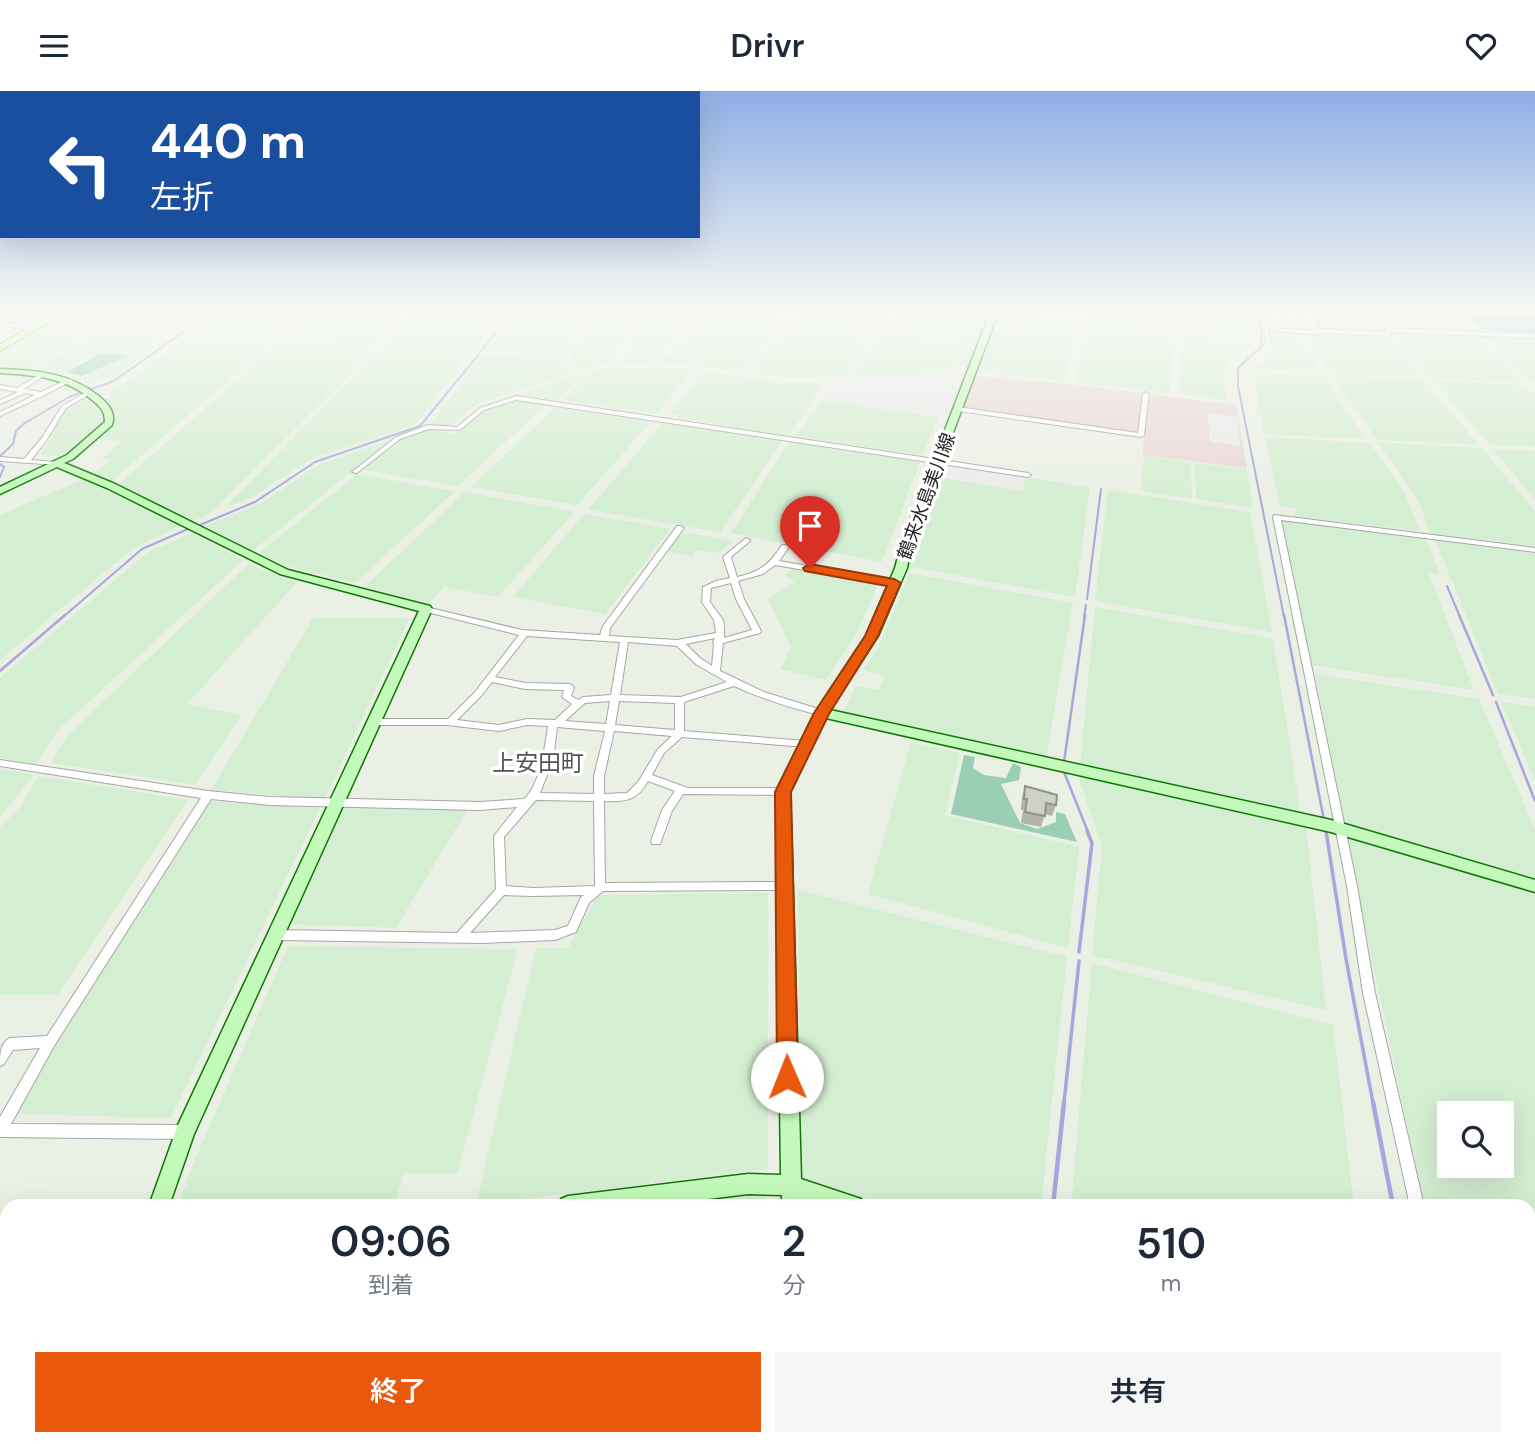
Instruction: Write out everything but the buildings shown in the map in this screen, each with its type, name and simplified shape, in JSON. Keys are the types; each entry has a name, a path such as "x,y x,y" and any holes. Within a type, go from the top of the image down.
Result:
{"street":[{"path":"0,491 57,464 96,436 109,423 108,408 88,390 70,380 43,374 7,373"},
{"name":"鶴来水島美川線","path":"791,1195 783,792 822,713 872,636 971,373"},
{"path":"0,402 43,374"},
{"path":"0,414 70,380"},
{"path":"0,387 43,394"},
{"path":"26,461 44,440 64,407 88,390"},
{"path":"958,408 1141,435 1146,394"},
{"path":"355,472 398,438 428,427 458,429 482,409 516,398 1028,475"},
{"path":"2,459 57,464 111,486 284,572 524,634 674,643 718,639 757,631 733,582 727,557 746,540"},
{"path":"1415,1199 1331,826 1277,517 1535,550"},
{"path":"604,638 606,628 680,529"},
{"path":"716,672 718,639 722,632 717,613 706,602 705,594 710,585 733,582 768,569 785,547"},
{"path":"775,563 894,583"},
{"path":"162,1199 186,1132 426,609"},
{"path":"450,722 489,679 524,634"},
{"path":"277,936 459,938 555,935 572,929 586,901 598,889 599,776 610,730 624,640"},
{"path":"674,643 689,649 701,663 734,683 780,702 1331,826 1535,886"},
{"path":"489,679 525,686 570,687 566,697 577,703"},
{"path":"459,938 501,890 499,836 529,800 548,760 555,724 577,703 596,698 680,700 734,683"},
{"path":"0,763 208,796 335,804 480,806 529,800 600,796 615,798 629,796 647,777 661,751 679,735 680,700"},
{"path":"374,722 450,722 499,728 527,722 806,744"},
{"path":"647,777 687,792 783,792"},
{"path":"656,841 667,810 681,790"},
{"path":"186,1132 0,1130 50,1042 208,796"},
{"path":"501,890 533,892 783,887"},
{"path":"0,1060 10,1044 50,1042"},
{"path":"625,1199 748,1184 814,1199"}],"shaded area":[{"path":"91,373 119,373 86,384 82,377"},
{"path":"138,373 236,373 112,481 94,473 111,460 102,458 123,441 98,439 112,424 116,415 105,401 110,394"},
{"path":"245,373 350,373 210,514 192,521 119,484"},
{"path":"356,373 454,373 415,425 311,459 251,498 224,508"},
{"path":"469,373 568,373 477,404 446,429 429,426"},
{"path":"587,373 556,402 517,397 502,400"},
{"path":"591,373 690,373 656,414 564,400"},
{"path":"702,373 783,383 823,382 789,436 677,418 679,415 670,413"},
{"path":"758,373 847,373 846,375 793,378"},
{"path":"852,373 936,373 851,374"},
{"path":"993,373 1067,373 1065,381"},
{"path":"1077,373 1171,373 1170,393 1075,382"},
{"path":"1180,373 1223,373 1227,400 1180,394"},
{"path":"1253,373 1324,376 1365,439 1264,434"},
{"path":"1333,373 1418,373 1421,377"},
{"path":"1426,373 1513,373 1522,382 1430,378"},
{"path":"1522,373 1535,373 1535,382"},
{"path":"967,374 947,417 822,399 834,381 859,376"},
{"path":"1331,375 1424,380 1479,445 1377,440"},
{"path":"976,376 1076,385 1236,405 1247,468 1143,455 1144,435 962,408"},
{"path":"1434,381 1525,385 1535,395 1535,447 1490,445"},
{"path":"86,395 106,416 96,432 66,456 40,455 53,436 45,435 68,405"},
{"path":"515,399 547,404 458,486 363,470 401,439 428,429 456,434 488,408"},
{"path":"821,400 939,417 922,455 796,437"},
{"path":"556,407 651,422 577,505 471,487"},
{"path":"1208,413 1237,417 1240,446 1210,442"},
{"path":"663,422 782,441 720,532 588,510"},
{"path":"1265,437 1370,443 1405,494 1420,531 1292,516 1297,509 1280,506"},
{"path":"789,442 920,462 882,562 731,533"},
{"path":"1377,442 1482,448 1535,511 1535,546 1431,534 1417,498"},
{"path":"388,443 252,551 205,526 262,503 319,464"},
{"path":"1492,449 1535,451 1535,499"},
{"path":"1144,456 1191,462 1192,499 1140,490"},
{"path":"944,463 985,469 980,483 939,476"},
{"path":"1195,463 1247,469 1253,508 1196,499"},
{"path":"987,470 1025,476 1021,490 982,484"},
{"path":"357,474 455,491 355,583 286,566 258,554"},
{"path":"938,477 1022,491 1026,477 1090,487 1075,597 906,566"},
{"path":"84,479 181,526 132,549 0,660 0,515"},
{"path":"1108,490 1250,512 1272,632 1095,601"},
{"path":"465,492 574,512 498,597 444,587 429,603 364,587"},
{"path":"584,514 670,529 605,614 513,597"},
{"path":"1282,520 1425,539 1440,574 1429,574 1474,690 1311,665"},
{"path":"192,533 243,560 57,731 36,764 0,758 0,678 148,552"},
{"path":"689,533 732,541 719,553 697,550 692,556 667,551 677,537"},
{"path":"1435,540 1535,553 1535,699 1498,694"},
{"path":"248,564 297,582 187,704 241,715 195,785 51,763 66,737"},
{"path":"794,568 878,584 857,633 826,680 780,669 791,647 768,599 795,582 785,576"},
{"path":"909,573 1073,603 1046,758 842,713 856,686 879,690 884,676 863,670 879,647"},
{"path":"1095,607 1273,639 1301,815 1080,766"},
{"path":"313,618 409,618 325,799 211,790"},
{"path":"1315,674 1479,699 1535,829 1535,881 1345,825"},
{"path":"1501,702 1535,707 1535,780"},
{"path":"911,742 960,753 945,815 1079,847 1068,948 868,894"},
{"path":"964,755 975,757 973,768 984,775 1006,778 1013,763 1021,767 1019,780 1001,784 1020,823 1037,829 1056,822 1056,812 1065,814 1077,842 951,814"},
{"path":"0,769 34,775 0,817"},
{"path":"39,776 188,800 57,995 0,995 0,827 20,807"},
{"path":"1081,776 1306,827 1326,1010 1092,955 1102,844 1079,780"},
{"path":"204,801 320,808 171,1118 13,1114"},
{"path":"339,808 467,810 396,928 288,924"},
{"path":"1346,836 1535,891 1535,1199 1423,1199"},
{"path":"798,890 1067,957 1042,1199 866,1199 801,1177"},
{"path":"768,893 768,1169 525,1199 477,1199 536,948 568,948 598,895"},
{"path":"288,946 518,949 457,1174 404,1173 396,1199 180,1199"},
{"path":"1092,963 1333,1025 1353,1199 1072,1199"},
{"path":"754,1191 766,1196 766,1199 695,1199"}],"waterway":[{"path":"0,456 13,444 16,431 25,423 69,397 114,381 125,373"},
{"path":"200,525 255,502 315,462 420,426 463,373"},
{"path":"1238,373 1238,386 1284,617"},
{"path":"0,464 4,467 0,477"},
{"path":"1087,599 1101,489"},
{"path":"63,617 142,549 188,529"},
{"path":"1447,586 1460,617"},
{"path":"1084,617 1086,605"},
{"path":"0,671 65,615"},
{"path":"1064,762 1085,615"},
{"path":"1284,615 1324,820"},
{"path":"1459,615 1493,695"},
{"path":"1496,702 1535,801"},
{"path":"1064,772 1088,832"},
{"path":"1079,952 1092,843 1087,831"},
{"path":"1326,831 1373,1103"},
{"path":"1064,1103 1079,961"},
{"path":"1054,1199 1064,1102"},
{"path":"1373,1102 1392,1199"}],"district":[{"name":"上安田町","path":"538,763"}],"route":[{"path":"787,1077 783,792 822,713 872,636 894,583 810,568"}]}
